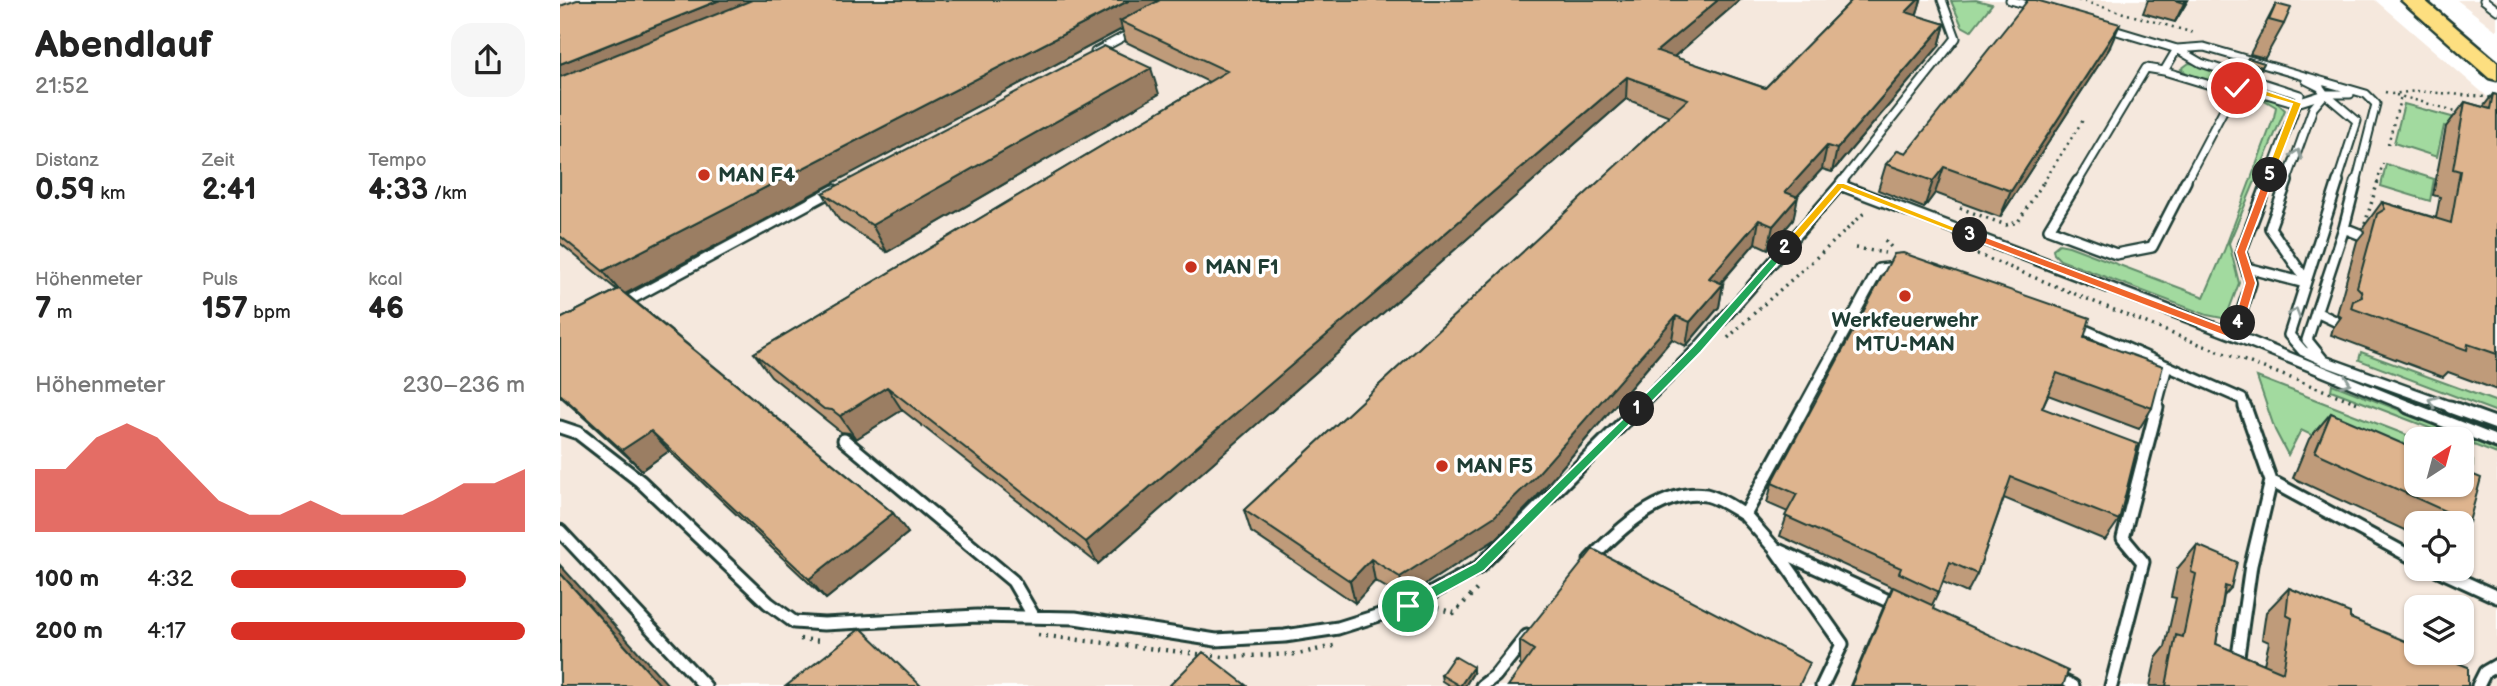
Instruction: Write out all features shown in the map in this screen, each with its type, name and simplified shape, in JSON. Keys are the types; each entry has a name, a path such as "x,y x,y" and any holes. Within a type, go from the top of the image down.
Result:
{"main road":[{"path":"2411,0 2497,73"},
{"path":"2424,0 2497,61"}],"lane":[{"path":"560,426 578,433 640,481 768,603 794,622 824,624 977,616 1075,618 1216,640 1285,636 1338,628 1420,600 1479,567 1697,349 1840,185 1956,38 1942,0"},
{"path":"2010,0 2049,11"},
{"path":"2484,0 2497,10"},
{"path":"1083,58 1144,26"},
{"path":"2100,26 2307,81 2357,121 2288,335 2295,346 2311,356 2497,424"},
{"path":"2193,52 2204,47 2366,94 2376,104 2345,223 2307,340 2324,360"},
{"path":"2164,71 2177,48"},
{"path":"2193,52 2201,63 2299,99"},
{"path":"2233,92 2146,68 2049,229 2116,254 2152,247 2233,92 2243,87 2299,99 2347,93 2374,101"},
{"path":"2305,282 2270,228 2313,108 2325,94"},
{"path":"2234,335 2251,283 2241,252 2299,99"},
{"path":"1840,185 2234,335 2497,442"},
{"path":"608,312 837,188"},
{"path":"2345,223 2360,233"},
{"path":"1745,515 1879,269 1910,265"},
{"path":"2247,268 2305,282"},
{"path":"2316,313 2335,321"},
{"path":"2067,322 2242,399 2271,481 2251,565 2237,668"},
{"path":"2111,686 2143,562 2123,538 2167,366"},
{"path":"844,440 1013,581 1034,617"},
{"path":"2271,481 2404,553"},
{"path":"1580,571 1614,533 1657,505 1702,494 1745,515 1775,549 1842,644 1822,686"},
{"path":"560,531 705,686"},
{"path":"1775,549 1911,612"},
{"path":"2462,581 2497,597"},
{"path":"1482,686 1495,676 1537,624"},
{"path":"2479,686 2485,672 2497,665"},
{"path":"2035,669 2073,686"}],"path":[{"path":"2078,0 2194,33"},
{"path":"2366,94 2417,91 2497,99"},
{"path":"2392,94 2466,113"},
{"path":"2388,144 2401,96"},
{"path":"1961,208 2006,225 2018,222 2083,120"},
{"path":"2345,223 2366,224 2383,163"},
{"path":"1724,342 1768,299 1823,254 1864,211 1875,215"},
{"path":"1885,240 1891,247"},
{"path":"1856,247 1885,253"},
{"path":"1969,251 2183,338 2361,404"},
{"path":"1429,610 1437,608 1454,613 1480,585"},
{"path":"1031,634 1070,636 1186,656 1250,659 1314,652 1339,645"}],"shaded area":[{"path":"560,0 2375,0 2497,105 2497,686 560,686"},
{"path":"2457,0 2497,0 2497,31"}],"green space":[{"path":"1976,0 1992,4 1971,31 1962,26 1951,1"},
{"path":"2189,63 2276,88 2275,91 2235,79 2213,84 2194,78 2181,69"},
{"path":"2245,91 2273,99 2285,110 2229,243 2239,283 2227,315 2222,318 2207,315 2060,260 2054,254 2053,249 2059,244 2069,246 2204,297 2224,251 2276,107 2261,98 2245,94"},
{"path":"2404,104 2470,122 2467,132 2444,126 2437,157 2394,143"},
{"path":"2386,164 2434,179 2430,201 2381,186"},
{"path":"2361,352 2497,402 2497,412 2359,360"},
{"path":"2257,377 2404,434 2404,479 2301,430 2288,455 2275,430"},
{"path":"2332,384 2443,427 2427,427 2331,390"},
{"path":"2474,439 2497,448 2497,454 2474,445"},
{"path":"2442,497 2472,497 2471,511"}],"building":[{"path":"577,0 720,0 560,64 560,6"},
{"name":"MAN F4","path":"752,0 1130,0 603,271 560,236 560,77"},
{"path":"1160,0 1718,0 1657,51 1765,88 1852,0 1918,0 1906,12 1945,24 1837,149 1827,146 1785,192 1798,197 1773,226 1759,220 1709,278 1723,284 1690,322 1676,316 1534,478 1495,516 1400,577 1371,559 1350,581 1244,510 1688,99 1627,77 1086,542 887,387 840,416 832,410 824,409 754,353 1227,71 1120,21"},
{"path":"2028,0 2120,24 2011,191 1944,167 1933,181 1886,164 1898,150 1906,153"},
{"path":"2276,4 2291,8 2284,24 2269,20"},
{"path":"1104,46 1151,68 872,225 823,193"},
{"path":"2248,58 2264,63 2262,67 2246,62"},
{"path":"2493,94 2497,95 2497,354 2468,344 2467,350 2351,308 2353,301 2362,297 2357,287 2377,214 2385,209 2382,202 2451,223 2460,171 2453,169 2465,102 2490,109"},
{"path":"1903,253 2090,318 2084,338 2163,366 2152,408 2057,373 2042,408 2138,444 2119,520 2011,477 1977,574 1950,562 1939,592 1899,573 1901,568 1785,516 1797,494 1772,483 1894,254"},
{"path":"619,289 893,513 809,579 651,431 622,450 560,394 560,319"},
{"path":"2331,413 2404,444 2404,492 2315,452"},
{"path":"2474,475 2481,478 2472,511 2445,511 2414,497 2474,497"},
{"path":"2197,545 2237,562 2231,588 2225,586 2216,644 2283,672 2292,618 2286,615 2289,588 2350,613 2350,618 2404,641 2404,665 2468,667 2468,686 2166,686 2176,635 2183,637 2196,574 2191,572"},
{"path":"1593,549 1810,663 1799,686 1508,686 1534,650 1520,641"},
{"path":"560,573 661,686 560,686"},
{"path":"1893,587 1934,606 1933,609 2068,671 2063,686 1851,686"},
{"path":"861,628 921,686 786,686"},
{"path":"1203,652 1247,686 1169,686"},
{"path":"1454,656 1473,667 1460,686 1441,675"}],"place":[{"name":"MAN F4","path":"704,175"},
{"name":"MAN F1","path":"1191,267"},
{"name":"Werkfeuerwehr MTU-MAN","path":"1905,296"},
{"name":"MAN F5","path":"1442,466"}],"route":[{"path":"1408,606 1479,567 1697,349 1840,185 2234,335 2251,283 2241,252 2297,103 2255,90 2237,88"}]}
